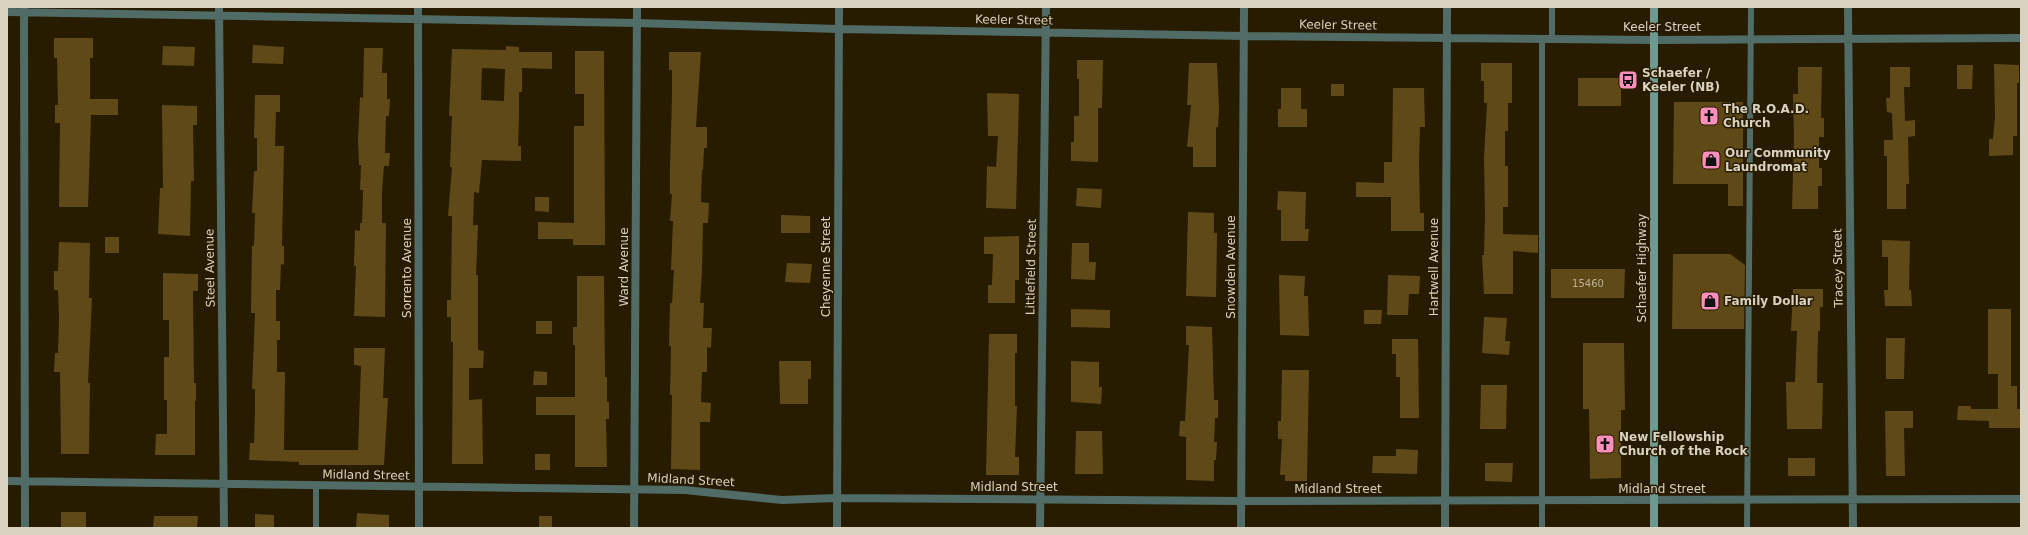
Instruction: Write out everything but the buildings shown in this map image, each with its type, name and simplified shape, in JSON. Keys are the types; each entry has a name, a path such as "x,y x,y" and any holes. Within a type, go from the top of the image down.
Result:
{"street":[{"name":"Steel Avenue","path":"219,7 224,528"},
{"name":"Sorrento Avenue","path":"418,7 419,528"},
{"name":"Ward Avenue","path":"634,528 637,7"},
{"name":"Cheyenne Street","path":"837,528 839,7"},
{"name":"Littlefield Street","path":"1040,528 1046,7"},
{"name":"Snowden Avenue","path":"1241,528 1244,7"},
{"name":"Hartwell Avenue","path":"1445,528 1447,7"},
{"name":"Schaefer Highway","path":"1654,7 1654,528"},
{"name":"Tracey Street","path":"1848,7 1847,39 1853,528"},
{"name":"Keeler Street","path":"7,12 24,10 219,16 1244,36 1654,40 2021,38"},
{"path":"24,10 25,528"},
{"name":"Midland Street","path":"7,481 419,488 685,490 782,500 837,498 1241,501 1748,501 2021,499"}],"lane":[{"path":"1552,7 1552,39"},
{"path":"1748,528 1751,7"},
{"path":"1542,39 1542,528"},
{"path":"316,486 316,528"}],"place":[{"name":"Schaefer / Keeler (NB)","path":"1628,80"},
{"name":"The R.O.A.D. Church","path":"1709,116"},
{"name":"Our Community Laundromat","path":"1711,160"},
{"name":"Family Dollar","path":"1710,301"},
{"name":"New Fellowship Church of the Rock","path":"1605,444"}]}
